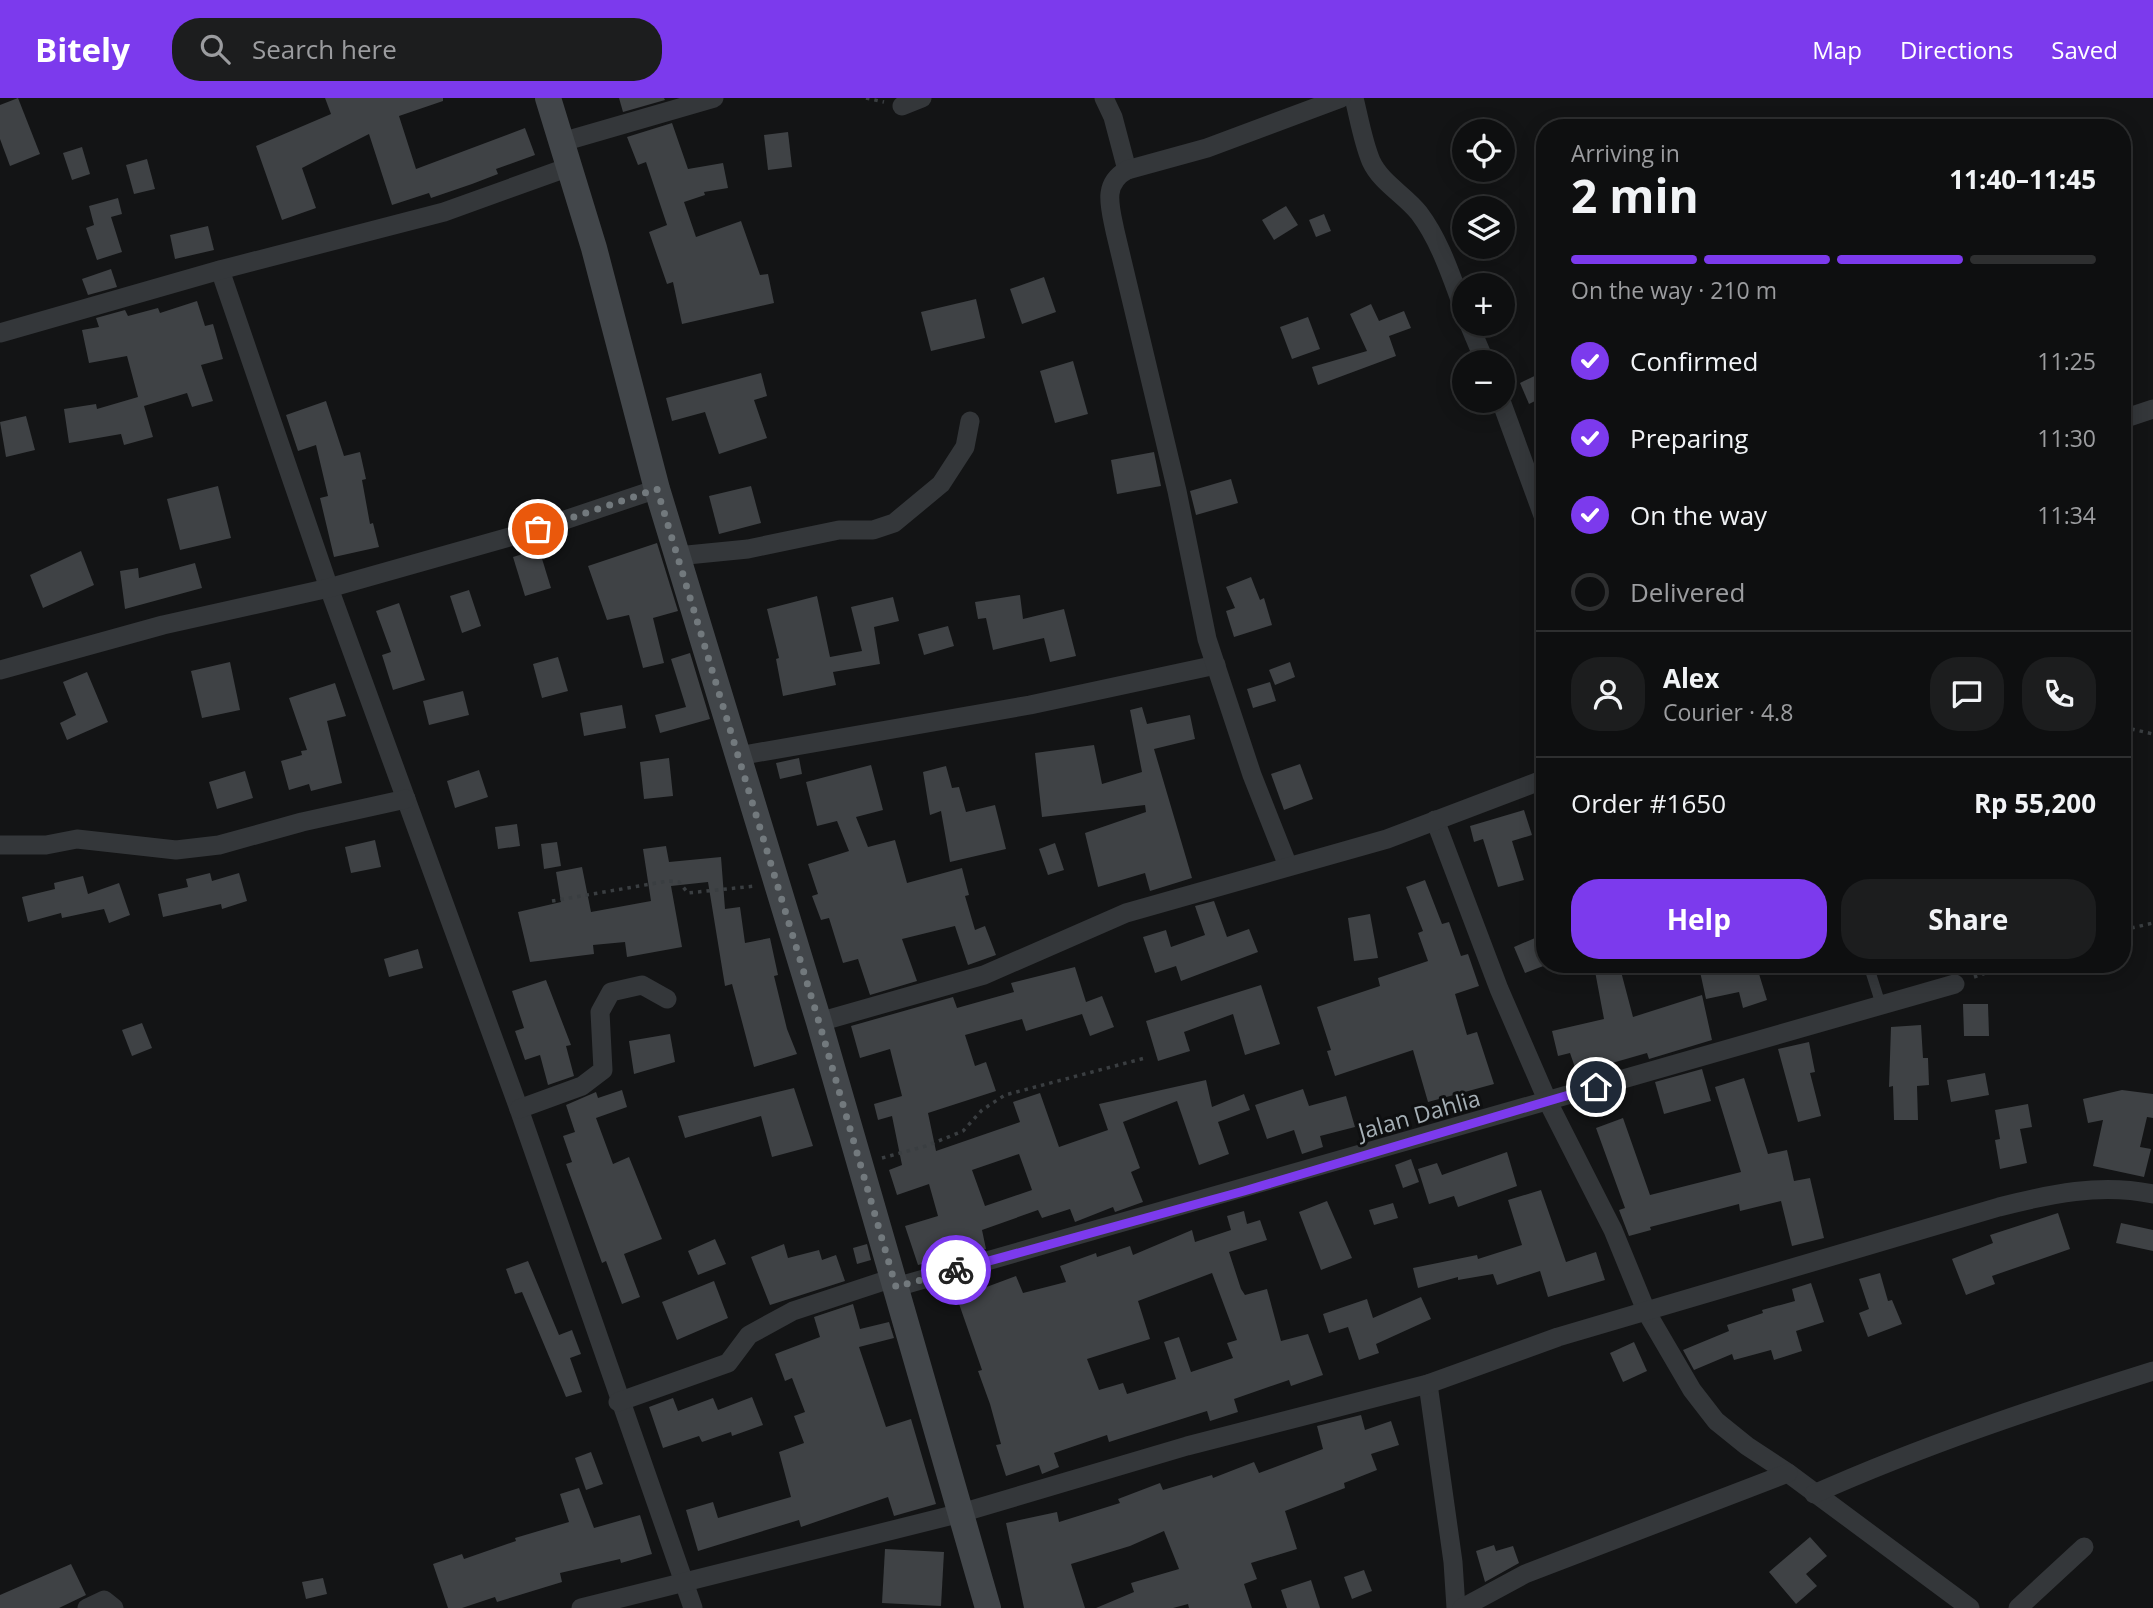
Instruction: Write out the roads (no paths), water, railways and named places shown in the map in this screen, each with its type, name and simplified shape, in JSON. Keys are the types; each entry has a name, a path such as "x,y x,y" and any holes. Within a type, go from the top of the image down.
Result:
{"main road":[{"path":"548,98 594,248 657,489 819,1022 988,1608"}],"street":[{"path":"0,333 220,270 443,212 565,154 714,98"},
{"path":"902,106 922,98"},
{"path":"1104,98 1113,117 1127,170"},
{"path":"1288,866 1252,775 1216,665 1115,230 1109,189 1116,176 1127,170 1207,148 1341,98"},
{"path":"1354,98 1371,161 1386,181 1411,202 1422,217 1452,280"},
{"path":"220,270 329,588 519,1109 618,1402 693,1608"},
{"path":"2131,416 2153,409"},
{"path":"1505,413 1536,497"},
{"path":"677,556 748,549 839,530 873,530 894,523 941,484 965,447 970,421"},
{"path":"0,670 163,625 329,588 538,529 657,489"},
{"path":"738,756 1017,707 1216,665"},
{"path":"819,1022 984,975 1126,913 1387,839 1536,782"},
{"path":"0,845 46,845 77,839 176,849 219,845 303,822 406,799"},
{"path":"1435,820 1499,989 1548,1102 1614,1230 1647,1313 1671,1357 1716,1421 1746,1446 1788,1473 1970,1608"},
{"name":"Jalan Dahlia","path":"618,1402 728,1363 749,1335 793,1311 1244,1191 1955,984"},
{"path":"519,1109 582,1086 603,1070 600,1012 611,992 642,985 667,999"},
{"path":"581,1608 684,1580 961,1513 1187,1446 1428,1384 1558,1337 2055,1193 2097,1189 2153,1194"},
{"path":"1814,1494 1889,1461 2030,1409 2153,1371"},
{"path":"1428,1384 1454,1562 1456,1608"},
{"path":"1462,1608 1525,1574 1788,1473"},
{"path":"2018,1608 2084,1547"},
{"path":"87,1608 104,1600 114,1608"}],"lane":[{"path":"1871,973 1881,1005"}]}
